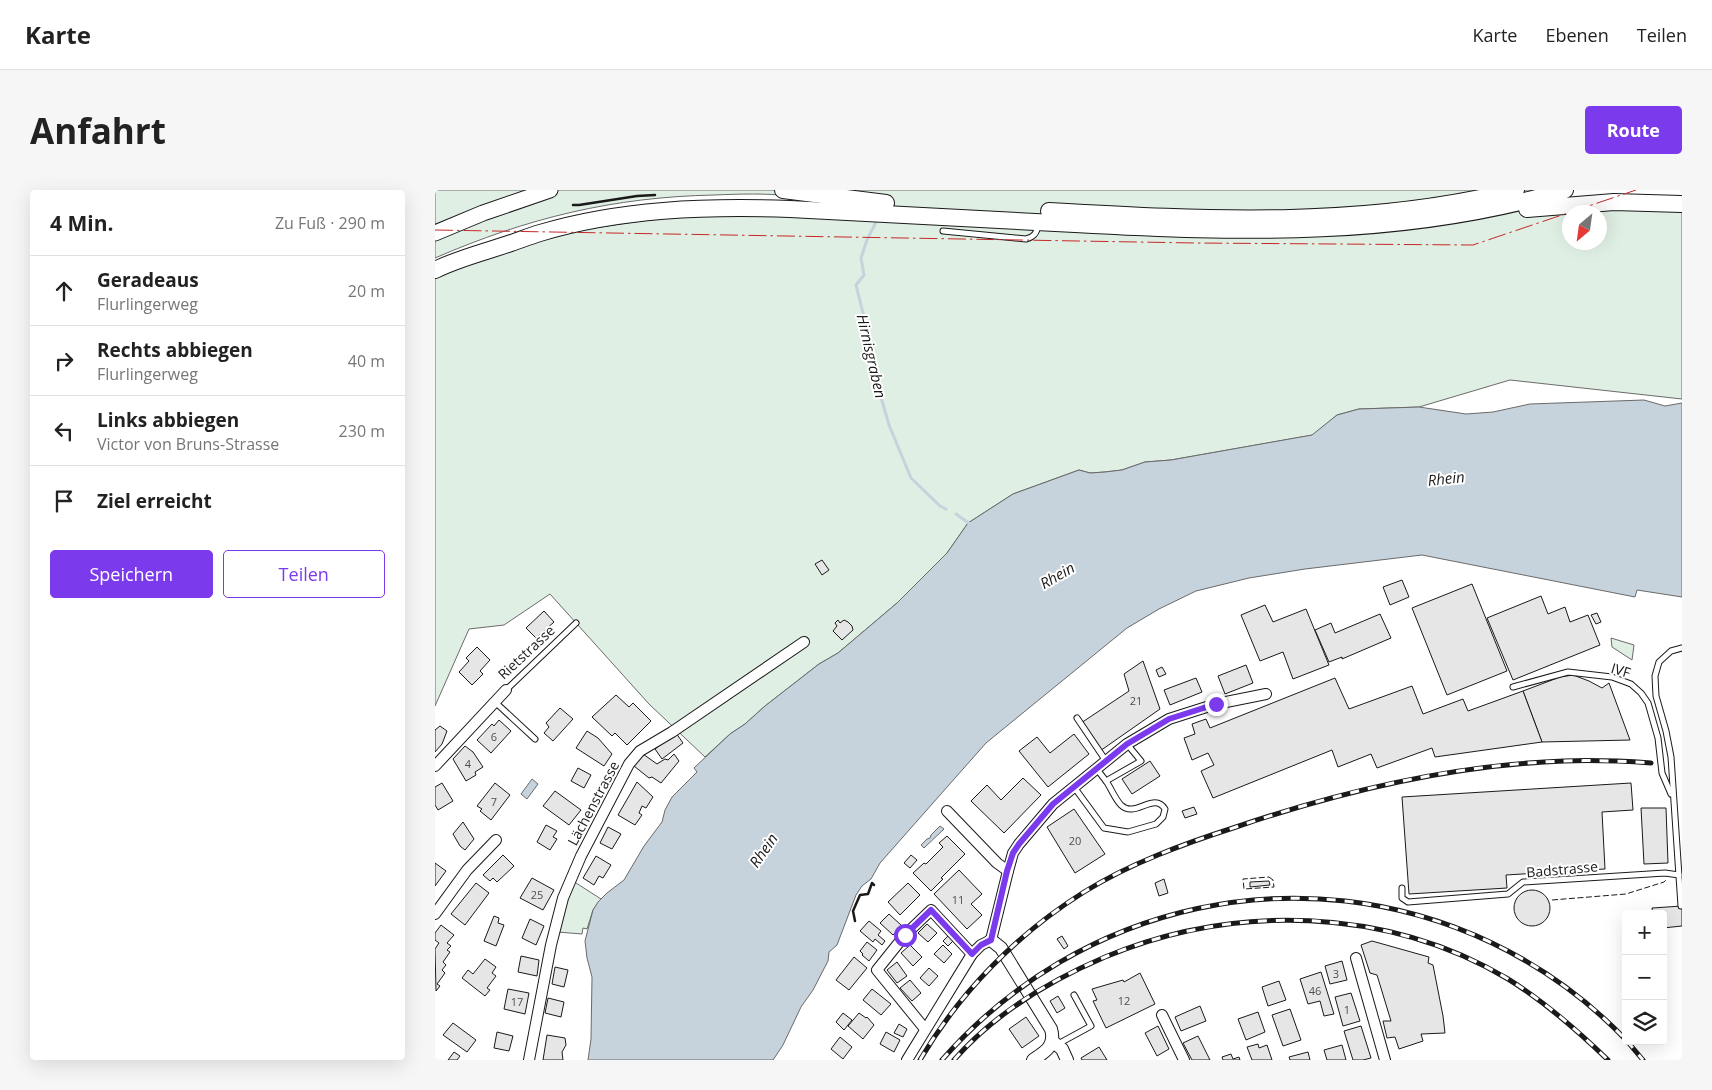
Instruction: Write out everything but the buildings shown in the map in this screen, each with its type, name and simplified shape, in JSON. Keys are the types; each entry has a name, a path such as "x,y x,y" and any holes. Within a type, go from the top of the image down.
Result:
{"highway":[{"path":"783,190 840,203 1037,222 1196,230 1285,230 1374,226 1460,215 1595,203 1682,204"},
{"path":"435,270 450,263 539,233 630,214 682,209 886,203 917,210 1277,218 1389,212 1446,204 1517,190"},
{"path":"1460,215 1517,203 1565,190"}],"main road":[{"path":"435,233 483,213 550,190"}],"street":[{"name":"Lächenstrasse","path":"529,1060 551,945 563,898 581,856 629,764 640,751 672,732 804,642"},
{"name":"Rietstrasse","path":"435,766 506,690"},
{"path":"991,940 1013,853 1053,804 1127,744 1169,719 1216,704 1266,694"},
{"path":"947,811 1007,871"},
{"path":"435,914 467,870 496,840"},
{"path":"925,1029 877,970 905,935 931,910 972,954"},
{"path":"907,1060 972,954 981,945 991,940"},
{"path":"991,940 1001,948 1051,1029 1055,1042 1067,1060"},
{"path":"1356,958 1385,1060"},
{"path":"1162,1014 1184,1060"},
{"path":"1033,1060 1055,1042"}],"lane":[{"path":"943,231 1026,239 1031,238 1037,232 1037,222"},
{"name":"Rietstrasse","path":"506,690 576,623"},
{"path":"1681,906 1671,757 1667,731 1656,696 1655,676 1659,662 1671,650 1682,648"},
{"name":"IVF","path":"1513,687 1568,672 1612,677 1631,684 1648,703 1658,738 1662,773 1673,797"},
{"path":"495,702 535,739"},
{"path":"1077,718 1106,761"},
{"path":"1106,781 1141,760 1127,744"},
{"path":"1074,786 1104,828 1129,832 1156,824 1163,817 1165,809 1162,804 1155,802 1128,810 1121,806 1096,768"},
{"name":"Badstrasse","path":"1402,888 1403,898 1408,902 1508,894 1523,882 1665,873 1679,875"},
{"path":"1055,1042 1091,1026 1074,995"}],"green space":[{"path":"435,190 1562,190 1565,205 1562,205 1562,250 1607,250 1607,205 1682,206 1682,399 1510,380 1419,407 1359,409 1337,415 1313,435 1171,460 1145,462 1122,470 1090,473 1079,470 1013,494 968,523 947,553 897,603 838,653 819,664 730,734 705,757 649,704 550,594 504,625 469,629 435,706 435,275 487,256 574,231 654,219 714,215 789,216 790,196 752,194 677,197 606,205 537,221 469,244 435,258"},
{"path":"1611,638 1634,645 1632,660 1612,647"},
{"path":"573,881 601,899 593,910 587,929 583,928 582,934 558,932"}],"water":[{"name":"Rhein","path":"1644,400 1665,406 1682,403 1682,597 1637,590 1635,597 1422,555 1305,569 1249,578 1196,591 1159,609 1127,628 986,743 880,863 871,879 862,886 856,895 837,945 829,952 828,961 813,990 801,1007 783,1045 773,1060 588,1060 591,1039 592,977 585,941 593,910 607,893 624,880 644,846 662,822 665,810 672,797 697,772 694,768 730,734 819,664 838,653 897,603 947,553 968,523 1013,494 1079,470 1090,473 1122,470 1145,462 1171,460 1312,435 1337,415 1359,409 1419,407 1466,414 1493,412 1530,404"},
{"path":"532,779 538,784 527,799 521,794"},
{"path":"940,826 944,829 924,848 921,845"}],"waterway":[{"name":"Hirnisgraben","path":"878,218 867,240 861,258 864,275 856,285 880,394 889,425 911,478 940,506 946,509"},
{"name":"Hirnisgraben","path":"956,514 970,524"}],"railway":[{"path":"920,1060 953,1011 972,988 992,966 1036,926 1084,892 1120,872 1177,847 1316,802 1357,791 1439,774 1480,768 1564,761 1651,763"},
{"path":"942,1060 997,1006 1059,962 1127,930 1197,908 1271,899 1345,901 1419,916 1492,943 1529,963 1580,998 1622,1036"},
{"path":"954,1060 987,1027 1005,1013 1043,988 1084,966 1154,939 1205,928 1257,921 1309,921 1361,926 1412,938 1461,955 1508,979 1535,997 1608,1060"},
{"path":"1630,1045 1643,1060"}],"fence":[{"path":"1269,877 1273,880 1274,887 1244,889 1243,879 1269,877"},
{"path":"1552,900 1626,894 1664,882 1667,879"}],"wall":[{"path":"573,205 655,195"},
{"path":"855,921 853,911 860,895 868,894 872,883 874,885"}],"power":[{"path":"435,230 1195,243 1473,245 1636,190"}],"route":[{"path":"905,935 931,910 972,954 981,945 991,940 1013,853 1053,804 1127,744 1169,719 1216,704"}]}
